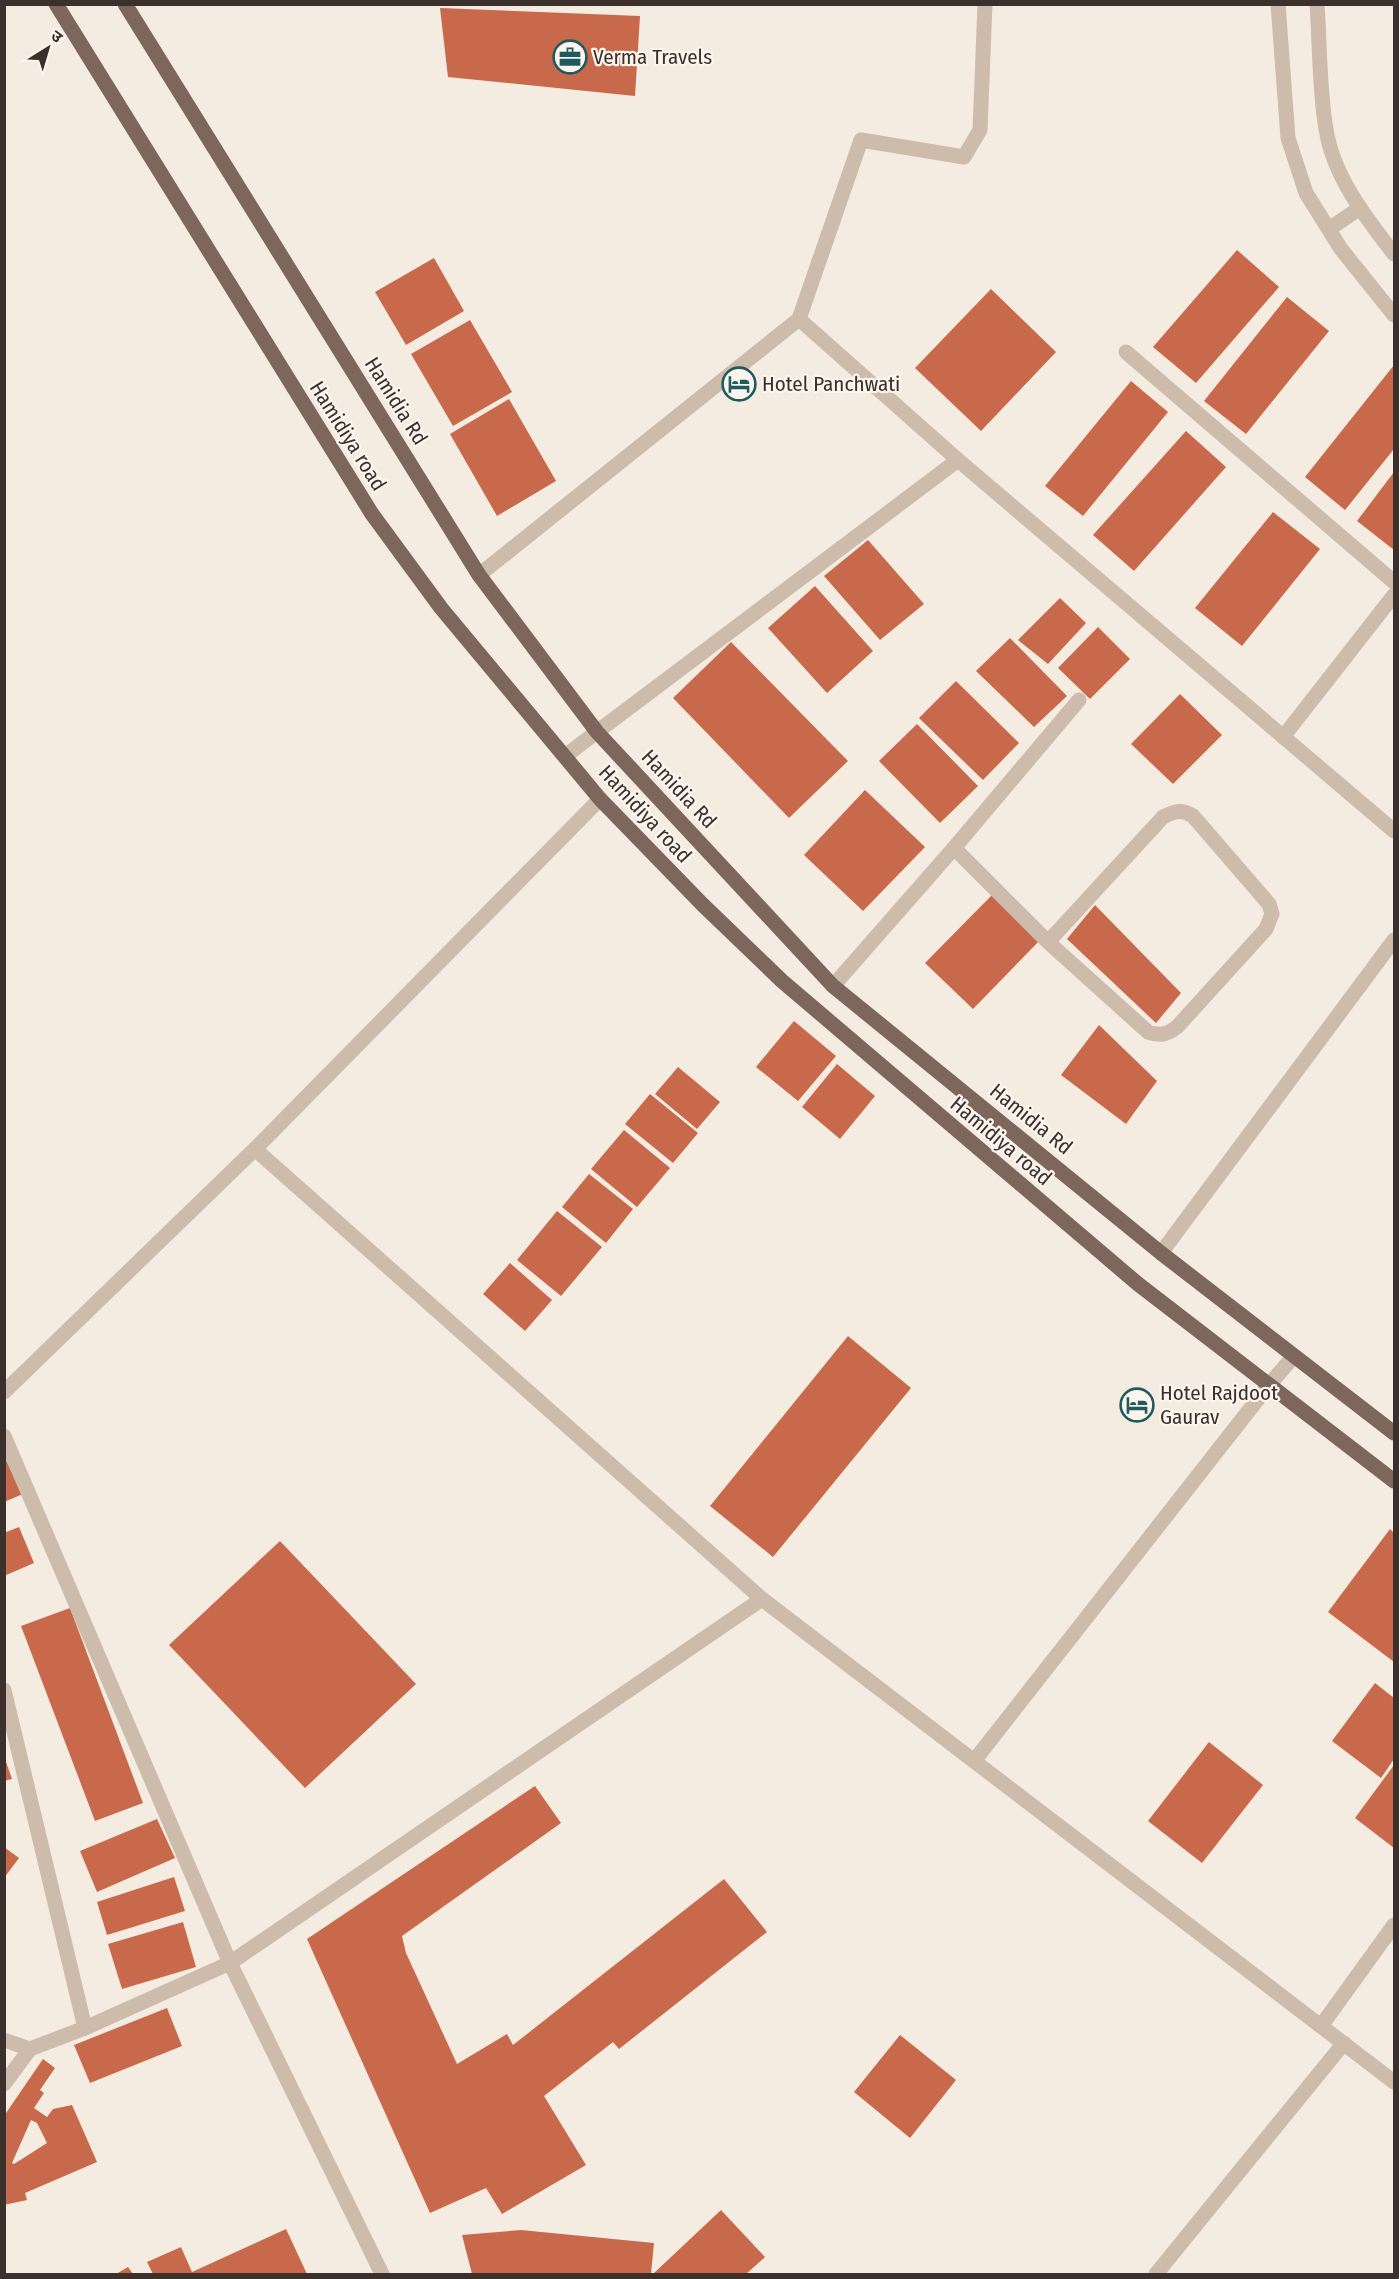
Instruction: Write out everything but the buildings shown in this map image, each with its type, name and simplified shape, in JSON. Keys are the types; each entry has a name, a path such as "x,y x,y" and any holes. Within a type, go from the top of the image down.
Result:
{"main road":[{"name":"Hamidiya road","path":"56,4 372,514 441,609 600,799 703,905 782,981 1138,1284 1395,1481"},
{"name":"Hamidia Rd","path":"124,4 479,575 597,732 833,986 1161,1252 1395,1432"}],"street":[{"path":"479,575 799,320 861,140 964,157 980,130 985,4"},
{"path":"1278,4 1288,138 1306,193 1341,249 1395,315"},
{"path":"1317,4 1326,131 1341,177 1360,208 1395,254"},
{"path":"1329,229 1360,208"},
{"path":"799,320 958,460 1395,831"},
{"path":"1125,352 1395,582"},
{"path":"565,756 958,460"},
{"path":"1283,736 1395,596"},
{"path":"833,986 1079,700"},
{"path":"4,1392 255,1149 600,799"},
{"path":"954,848 1048,942 1149,1032 1160,1036 1168,1034 1177,1027 1266,929 1272,914 1269,904 1193,816 1185,811 1174,811 1163,817 1048,942"},
{"path":"1161,1252 1395,940"},
{"path":"255,1149 762,1599 1395,2082"},
{"path":"974,1761 1294,1356"},
{"path":"4,1436 230,1963 382,2274"},
{"path":"4,2084 30,2049 85,2028 230,1963 762,1599"},
{"path":"4,1690 85,2028"},
{"path":"1321,2025 1395,1925"},
{"path":"4,2040 30,2049"},
{"path":"1156,2274 1344,2043"}],"place":[{"name":"Verma Travels","path":"570,57"},
{"name":"Hotel Panchwati","path":"739,384"},
{"name":"Hotel Rajdoot Gaurav","path":"1137,1405"}]}
